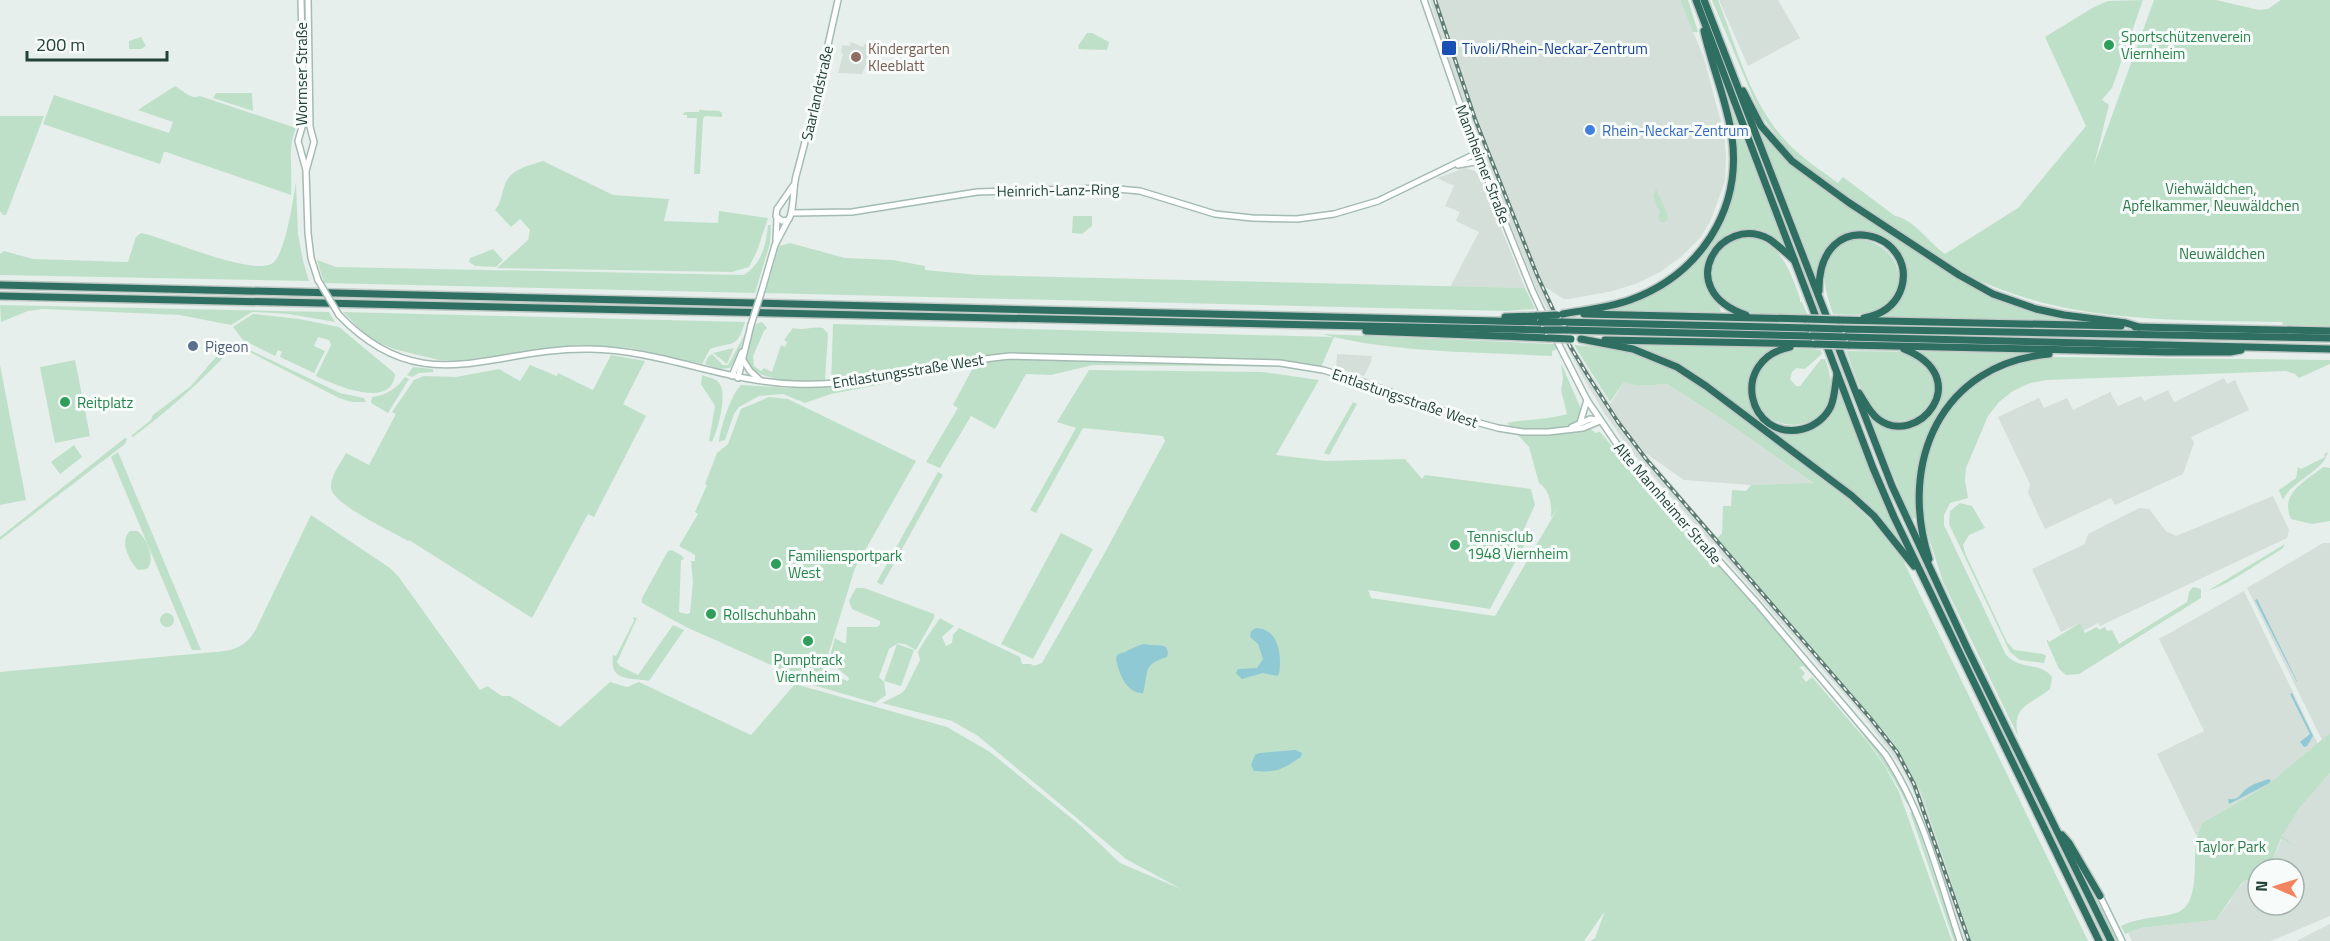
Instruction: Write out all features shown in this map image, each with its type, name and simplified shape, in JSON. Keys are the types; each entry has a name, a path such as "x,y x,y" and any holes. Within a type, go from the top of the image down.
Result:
{"highway":[{"path":"1696,0 1873,468 1922,577 2099,941"},
{"path":"1704,0 1892,486 1968,650 2111,941"},
{"path":"1560,317 1629,301 1665,284 1687,267 1700,253 1720,221 1731,188 1733,149 1727,114 1699,8"},
{"path":"1726,57 1761,126 1782,152 1803,170 1930,257 1974,285 2014,302 2058,314 2127,323 2139,327"},
{"path":"1754,318 1724,305 1711,289 1708,270 1717,248 1738,235 1755,234 1769,239 1796,263"},
{"path":"1819,298 1820,270 1825,254 1833,245 1854,235 1871,236 1884,242 1891,247 1901,265 1903,275 1899,294 1882,312 1850,320"},
{"path":"0,285 1470,319 1754,318 2330,331"},
{"path":"0,296 1340,326 1811,332 1841,329 2330,338"},
{"path":"1560,317 1811,332 1845,337 2330,349"},
{"path":"1340,326 1362,331 1393,333 1571,339 2230,352 2250,347"},
{"path":"1581,339 1633,349 1654,356 1677,367 1706,386 1803,458 1874,516 1922,577"},
{"path":"1803,344 1774,351 1761,361 1755,370 1751,385 1753,401 1757,411 1768,422 1782,429 1793,430 1804,429 1817,422 1825,416 1832,403 1837,372"},
{"path":"1853,384 1875,417 1887,424 1905,425 1924,416 1937,396 1936,373 1922,356 1899,346"},
{"path":"1938,586 1922,534 1917,502 1923,455 1932,431 1958,396 1986,374 2020,359 2066,350"},
{"path":"2057,830 2068,843 2100,896"}],"main road":[{"name":"Wormser Straße","path":"300,146 298,141 304,120 301,0"},
{"path":"300,146 312,147 314,142 310,128 308,0"},
{"name":"Saarlandstraße","path":"792,211 793,186 808,135 838,0"},
{"name":"Mannheimer Straße","path":"1424,0 1477,153 1547,328"},
{"path":"301,134 307,132 312,135"},
{"name":"Entlastungsstraße West","path":"300,146 306,171 309,246 318,280 339,315 356,334 371,345 398,357 437,365 475,364 544,352 590,349 636,353 735,377 796,384 863,381 972,359 1011,356 1262,362 1323,370 1497,428 1533,432 1590,426 1600,420"},
{"name":"Entlastungsstraße West","path":"306,171 312,147"},
{"name":"Heinrich-Lanz-Ring","path":"792,211 852,212 977,192 1114,188 1140,191 1215,214 1297,219 1358,208 1394,195 1477,153"},
{"name":"Heinrich-Lanz-Ring","path":"1456,165 1480,161"},
{"name":"Saarlandstraße","path":"781,206 793,186"},
{"path":"735,377 775,245 792,211 787,205 781,206 776,212 775,245"},
{"path":"777,218 782,221 788,220"},
{"name":"Alte Mannheimer Straße","path":"1547,328 1587,400 1625,456 1868,731 1900,778 1923,833 1960,941"},
{"path":"735,377 743,360 745,345"},
{"path":"743,360 750,371 761,381"},
{"path":"1580,423 1587,400"},
{"name":"Entlastungsstraße West","path":"1565,429 1590,419 1600,420"},
{"path":"2100,896 2122,941"}],"shaded area":[{"path":"1430,0 1680,0 1704,58 1724,134 1725,181 1710,222 1700,238 1682,256 1660,272 1638,283 1613,291 1570,299 1564,299 1545,287 1576,351 1610,404 1624,382 1639,386 1667,384 1731,425 1814,484 1751,485 1684,480 1644,452 1892,741 1921,792 1971,941 1965,941 1916,797 1900,765 1864,717 1632,452 1584,379 1537,290 1487,167 1445,51"},
{"path":"1719,0 1778,0 1800,38 1748,66"},
{"name":"Kindergarten Kleeblatt","path":"851,42 863,47 864,44 874,47 862,74 838,73 843,54 841,53 842,45 850,46"},
{"path":"1465,168 1475,171 1481,178 1525,288 1450,287 1479,232 1456,221 1460,212 1445,206 1454,186 1437,178"},
{"path":"1337,354 1372,356 1364,376 1336,368"},
{"path":"2224,378 2227,384 2235,380 2249,410 2191,437 2194,443 2183,474 2115,505 2111,498 2045,529 2028,493 2030,484 1998,417 2039,398 2044,408 2067,398 2073,410 2110,392 2118,406 2141,396 2144,401 2168,390 2174,402"},
{"path":"2273,496 2289,530 2287,538 2100,626 2098,623 2083,631 2080,623 2061,632 2032,569 2085,544 2088,534 2139,508 2149,509 2166,531 2176,536"},
{"path":"2323,543 2330,543 2330,733 2322,740 2247,588"},
{"path":"2244,591 2318,744 2266,786 2202,823 2197,837 2157,754 2204,731 2159,639"},
{"path":"2330,773 2330,916 2271,941 2132,941 2128,933 2141,928 2216,920 2246,880 2246,917 2306,917 2306,857 2274,857 2286,828 2298,810"},
{"path":"2330,924 2330,941 2296,941"}],"green space":[{"path":"1680,0 1688,0 1698,32 1693,32"},
{"name":"Viehwäldchen, Apfelkammer, Neuwäldchen","path":"1712,0 1718,0 1753,90 1772,124 1784,139 1803,157 1838,183 1843,177 1895,216 1915,226 1945,254 2018,208 2086,126 2045,37 2108,1 2143,0 2112,88 2102,100 2109,105 2094,165 2154,0 2216,0 2259,10 2268,9 2281,0 2330,0 2330,326 2283,325 2282,322 2153,318 2070,309 2029,299 1988,285 1948,265 1790,154 1760,114"},
{"path":"1087,33 1092,33 1109,42 1107,50 1079,49 1078,46"},
{"path":"141,37 146,46 141,49 129,49 129,41"},
{"path":"1720,79 1786,250 1771,235 1754,229 1743,229 1723,237 1708,254 1704,276 1707,287 1721,312 1601,310 1678,277 1702,254 1721,226 1732,193 1735,171"},
{"path":"175,86 190,96 200,96 296,128 291,152 291,195 166,152 160,164 43,124 54,95 169,133 173,122 138,110"},
{"path":"216,93 252,93 253,111 213,98"},
{"path":"699,110 719,111 722,117 705,116 703,119 700,174 694,174 697,118 687,118 687,115 682,115 685,112 699,112"},
{"path":"0,116 44,116 6,215 0,211"},
{"path":"1756,121 1775,148 1823,188 1965,282 1991,296 2094,322 1880,317 1897,304 1905,286 1903,260 1894,245 1881,236 1865,232 1849,234 1834,241 1823,255 1816,276"},
{"path":"543,161 613,195 669,199 664,221 718,223 719,211 768,218 757,251 749,267 732,272 497,268 528,240 530,230 520,219 511,227 495,210 500,202 506,181 520,169"},
{"path":"296,182 298,234 309,281 0,275 0,254 4,251 33,259 128,262 136,237 141,233 231,261 264,266 274,262 282,247"},
{"path":"1656,189 1667,213 1668,219 1663,223 1658,216 1660,213 1653,196"},
{"path":"1073,216 1092,216 1092,226 1082,234 1072,233"},
{"path":"768,225 771,225 770,243 755,293 324,283 317,260 336,267 744,275 755,265 762,253"},
{"path":"1750,237 1770,246 1783,260 1807,314 1750,312 1733,306 1722,297 1715,287 1713,275 1718,254 1737,240"},
{"path":"1856,239 1871,242 1884,249 1892,258 1897,269 1898,281 1895,293 1888,303 1870,313 1833,314 1826,291 1825,269 1828,259 1843,244"},
{"path":"790,243 845,258 893,260 925,266 925,270 979,275 1525,288 1535,309 1505,311 765,293 779,246"},
{"path":"493,249 503,260 496,267 475,266 469,262 470,258"},
{"path":"0,305 329,312 335,322 289,314 252,312 231,325 180,315 43,309 28,311 1,322"},
{"path":"343,312 745,322 736,341 710,349 702,364 630,348 576,345 459,361 439,360 394,349 370,339"},
{"path":"253,314 299,319 339,327 395,374 391,385 384,391 361,392 316,376 331,345 329,340 318,337 314,346 325,351 314,373 280,357 282,352 278,350 275,356 243,340 233,327"},
{"path":"762,322 767,328 753,356 754,366 761,371 764,368 772,372 781,345 785,347 787,342 784,340 793,328 823,328 828,334 825,380 806,382 781,380 758,373 751,367 747,360 748,346 756,324"},
{"path":"833,324 1333,337 1323,334 1554,344 1557,349 1552,351 1552,356 1442,351 1387,346 1334,337 1321,367 1093,365 1051,375 1026,374 995,429 971,416 940,468 926,462 958,408 953,405 974,366 831,394 805,403 783,394 759,396 739,407 734,414 725,440 719,442 721,429 733,396 741,385 792,388 831,387"},
{"path":"745,334 737,358 730,368 719,369 705,364 712,354 723,365 728,365"},
{"path":"231,341 340,393 364,398 366,402 352,402 339,398"},
{"path":"227,344 234,346 198,383 146,427 133,437 131,436 151,420 153,415 191,386"},
{"path":"1574,345 1609,348 1661,359 1656,354 1627,345 1775,347 1757,365 1749,381 1748,389 1753,407 1782,431 1818,424 1838,386 1872,476 1904,550 1853,495 1853,504 1881,530 1901,556 2088,941 1971,941 1921,792 1892,741 1717,538 1722,533 1723,506 1731,506 1732,490 1746,491 1751,485 1813,483 1731,425 1667,384 1638,386 1624,382 1610,402","holes":["1750,416 1781,446 1747,422"]},
{"path":"734,348 727,364 713,353"},
{"path":"1804,348 1821,350 1822,354 1805,369 1796,368 1790,379 1796,386 1800,386 1821,359 1825,359 1831,388 1826,408 1812,420 1795,425 1777,422 1762,412 1755,396 1758,374 1766,362 1776,355"},
{"path":"1846,351 2030,353 2017,358 1960,392 1964,395 1993,374 2026,362 2050,357 2330,360 2330,364 2299,378 2286,371 2047,380 2030,383 2013,391 1999,402 1988,416 1966,468 1965,481 1968,498 1950,503 1944,515 1944,525 2006,655 2018,663 2042,669 2052,677 2050,689 2020,712 2017,718 2018,736 1943,582 1921,513 1912,520 1869,417 1875,422 1896,429 1910,427 1924,420 1918,416 1902,421 1889,420 1878,414 1862,392"},
{"path":"611,355 645,361 623,404 646,416 594,517 588,514 532,618 409,540 352,509 334,495 331,488 332,479 346,453 369,465 396,414 392,412 414,380 424,376 456,377 499,369 520,381 530,365 557,376 558,373 593,390"},
{"name":"Reitplatz","path":"75,360 90,436 55,443 40,367"},
{"path":"1561,363 1581,409 1578,419 1573,423 1575,431 1591,429 1595,433 1600,432 1653,495 1737,585 1874,743 1897,778 1909,802 1907,804 1898,786 1887,769 1865,737 1814,676 1803,666 1799,667 1805,673 1802,677 1806,682 1812,677 1867,741 1886,768 1899,792 1952,941 1590,941 1595,938 1605,911 1584,941 0,941 0,672 219,652 239,647 255,631 311,515 390,568 398,576 480,690 487,686 502,696 510,696 560,727 610,682 627,687 639,682 751,735 795,684 947,727 990,752 1081,826 1120,863 1181,889 1126,859 978,736 952,721 882,703 905,690 920,660 918,652 940,618 954,626 942,637 946,646 952,643 953,635 959,628 1020,657 1022,664 1033,666 1042,663 1165,441 1163,436 1083,428 1036,513 1030,510 1076,428 1057,422 1089,370 1262,372 1319,380 1276,455 1326,461 1405,459 1422,479 1425,475 1531,489 1535,505 1522,533 1527,540 1490,609 1368,590 1371,598 1495,616 1559,506 1551,518 1550,498 1539,483 1529,447 1507,423 1567,414 1561,390 1563,378"},
{"path":"0,365 26,500 0,505"},
{"path":"413,367 433,369 433,372 419,373 412,377 407,375"},
{"path":"702,375 716,380 722,388 721,412 712,442 709,441 715,406 701,384"},
{"path":"405,377 409,379 388,413 371,403 372,397 391,391"},
{"name":"Familiensportpark West","path":"769,397 788,399 916,461 855,568 824,668 836,677 848,681 849,678 837,668 830,656 835,638 846,643 847,627 877,627 880,624 880,621 852,609 849,601 856,588 864,588 934,614 916,650 898,643 889,649 879,677 884,682 886,695 875,703 799,681 771,665 686,627 642,603 642,598 668,551 672,550 684,559 681,560 679,612 690,613 693,582 691,561 695,561 695,555 679,546 698,514 695,512 707,485 705,484 717,453 728,444 741,409"},
{"path":"1353,402 1357,404 1329,455 1324,453"},
{"path":"125,438 127,439 125,444 0,540 0,537"},
{"path":"74,445 82,457 60,474 51,462"},
{"path":"118,452 201,650 192,650 111,457"},
{"path":"2328,452 2320,466 2293,487 2283,500 2279,490 2296,478 2298,467 2301,469 2325,457 2324,454"},
{"path":"2323,467 2330,468 2330,521 2312,524 2291,519 2288,510 2291,495 2296,488"},
{"path":"938,472 943,475 882,585 877,582"},
{"path":"1960,503 1972,506 1985,528 1969,535 1963,545 2007,642 2014,650 2043,654 2046,656 2044,663 2020,660 2010,652 1949,524 1950,511"},
{"path":"130,531 137,531 147,543 151,560 147,569 138,570 131,561 125,545"},
{"path":"1061,533 1093,549 1033,659 1001,644"},
{"path":"2285,544 2282,549 2245,572 2209,590"},
{"path":"2193,587 2201,589 2201,598 2079,674 2066,675 2059,669 2047,639 2049,642 2080,623 2085,633 2097,627 2099,630 2105,627 2107,631 2112,630 2119,644 2187,602 2189,592"},
{"path":"167,613 172,615 174,620 172,625 167,627 162,625 160,620 162,615"},
{"path":"633,617 637,618 617,662 620,666 638,675 673,625 684,630 649,681 623,677 614,670 613,655 616,656 634,621"},
{"path":"897,644 914,650 901,686 884,681"},
{"name":"Taylor Park","path":"2330,733 2330,773 2298,810 2282,836 2295,847 2281,838 2274,857 2246,857 2246,880 2216,920 2141,928 2125,934 2121,926 2184,909 2192,893 2196,842 2202,823 2266,786"},
{"path":"2031,788 2106,941 2105,941"},
{"path":"1910,812 1913,813 1957,941 1954,941"},
{"path":"2087,880 2118,941 2115,941"}],"water":[{"path":"2257,599 2297,681 2297,682 2255,600"},
{"path":"1256,628 1270,633 1277,644 1280,659 1279,674 1277,676 1263,673 1242,679 1236,673 1238,669 1257,668 1263,659 1258,644 1250,637 1251,631"},
{"path":"1144,644 1166,647 1168,652 1167,657 1153,663 1148,670 1143,693 1132,690 1124,681 1116,658 1118,654"},
{"path":"2292,693 2313,736 2304,747 2300,742 2310,734 2290,694"},
{"path":"1296,750 1302,753 1301,757 1279,769 1254,771 1251,765 1255,755 1259,753"},
{"path":"2269,779 2271,781 2268,784 2229,804 2228,799 2236,799 2246,789"}],"railway":[{"path":"1435,0 1475,119 1537,275 1570,346 1618,422 1646,459 1897,752 1914,784 1969,941"}],"place":[{"name":"Sportschützenverein Viernheim","path":"2109,45"},
{"name":"Tivoli/Rhein-Neckar-Zentrum","path":"1449,48"},
{"name":"Kindergarten Kleeblatt","path":"856,57"},
{"name":"Rhein-Neckar-Zentrum","path":"1590,130"},
{"name":"Pigeon","path":"193,346"},
{"name":"Reitplatz","path":"65,402"},
{"name":"Tennisclub 1948 Viernheim","path":"1455,545"},
{"name":"Familiensportpark West","path":"776,564"},
{"name":"Rollschuhbahn","path":"711,614"},
{"name":"Pumptrack Viernheim","path":"808,641"}],"park label":[{"name":"Neuwäldchen","path":"2222,253"}]}
